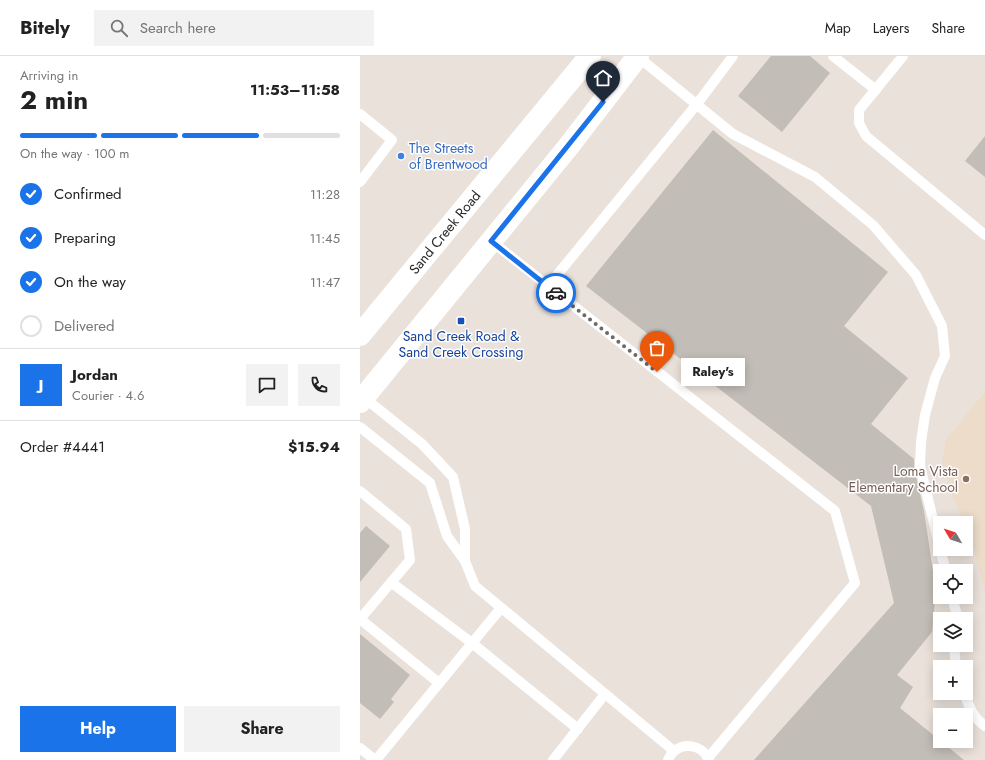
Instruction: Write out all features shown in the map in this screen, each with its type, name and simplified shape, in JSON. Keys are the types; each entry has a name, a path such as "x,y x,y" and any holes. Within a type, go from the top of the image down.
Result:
{"main road":[{"name":"Sand Creek Road","path":"360,335 590,56"},
{"path":"361,399 568,147 638,56"}],"lane":[{"path":"638,56 733,134 815,177 873,225 916,275 942,326 945,356 935,378 925,415 921,442 920,466 933,519"},
{"path":"548,286 697,104 733,56"},
{"path":"833,56 876,90"},
{"path":"903,56 859,110 859,123 866,136 985,235"},
{"path":"360,114 392,140 360,182"},
{"path":"491,241 835,511 855,583 708,759 704,753 693,746 686,746 674,750 668,760"},
{"path":"361,399 422,444 453,477 465,529 465,561"},
{"path":"360,427 430,483 447,536 465,561 475,586 674,750"},
{"path":"360,491 406,529 410,560 360,619 439,683"},
{"path":"392,583 472,643 578,729"},
{"path":"360,748 375,760 501,608"},
{"path":"553,760 605,694"},
{"path":"967,700 970,709 979,722 985,726"}],"shaded area":[{"name":"Loma Vista Elementary School","path":"985,392 985,591 973,547 973,516 961,516 953,497 942,462 946,440"}],"building":[{"path":"771,56 810,56 830,73 782,132 738,96"},
{"path":"713,130 888,272 844,326 908,378 871,424 914,459 914,468 924,511 933,571 933,604 935,604 932,632 897,675 913,687 900,708 933,735 933,748 949,748 964,760 754,760 894,603 871,506 586,286"},
{"path":"985,136 985,177 965,161"},
{"path":"366,526 390,546 360,582 360,533"},
{"path":"360,634 410,675 391,699 394,702 380,719 360,703"}],"way so far":[{"path":"556,293 657,372"}],"place":[{"name":"The Streets of Brentwood","path":"401,156"},
{"name":"Sand Creek Road & Sand Creek Crossing","path":"461,321"},
{"name":"Raley's","path":"657,372"},
{"name":"Loma Vista Elementary School","path":"966,479"}],"route":[{"path":"556,293 491,241 603,102"}]}
